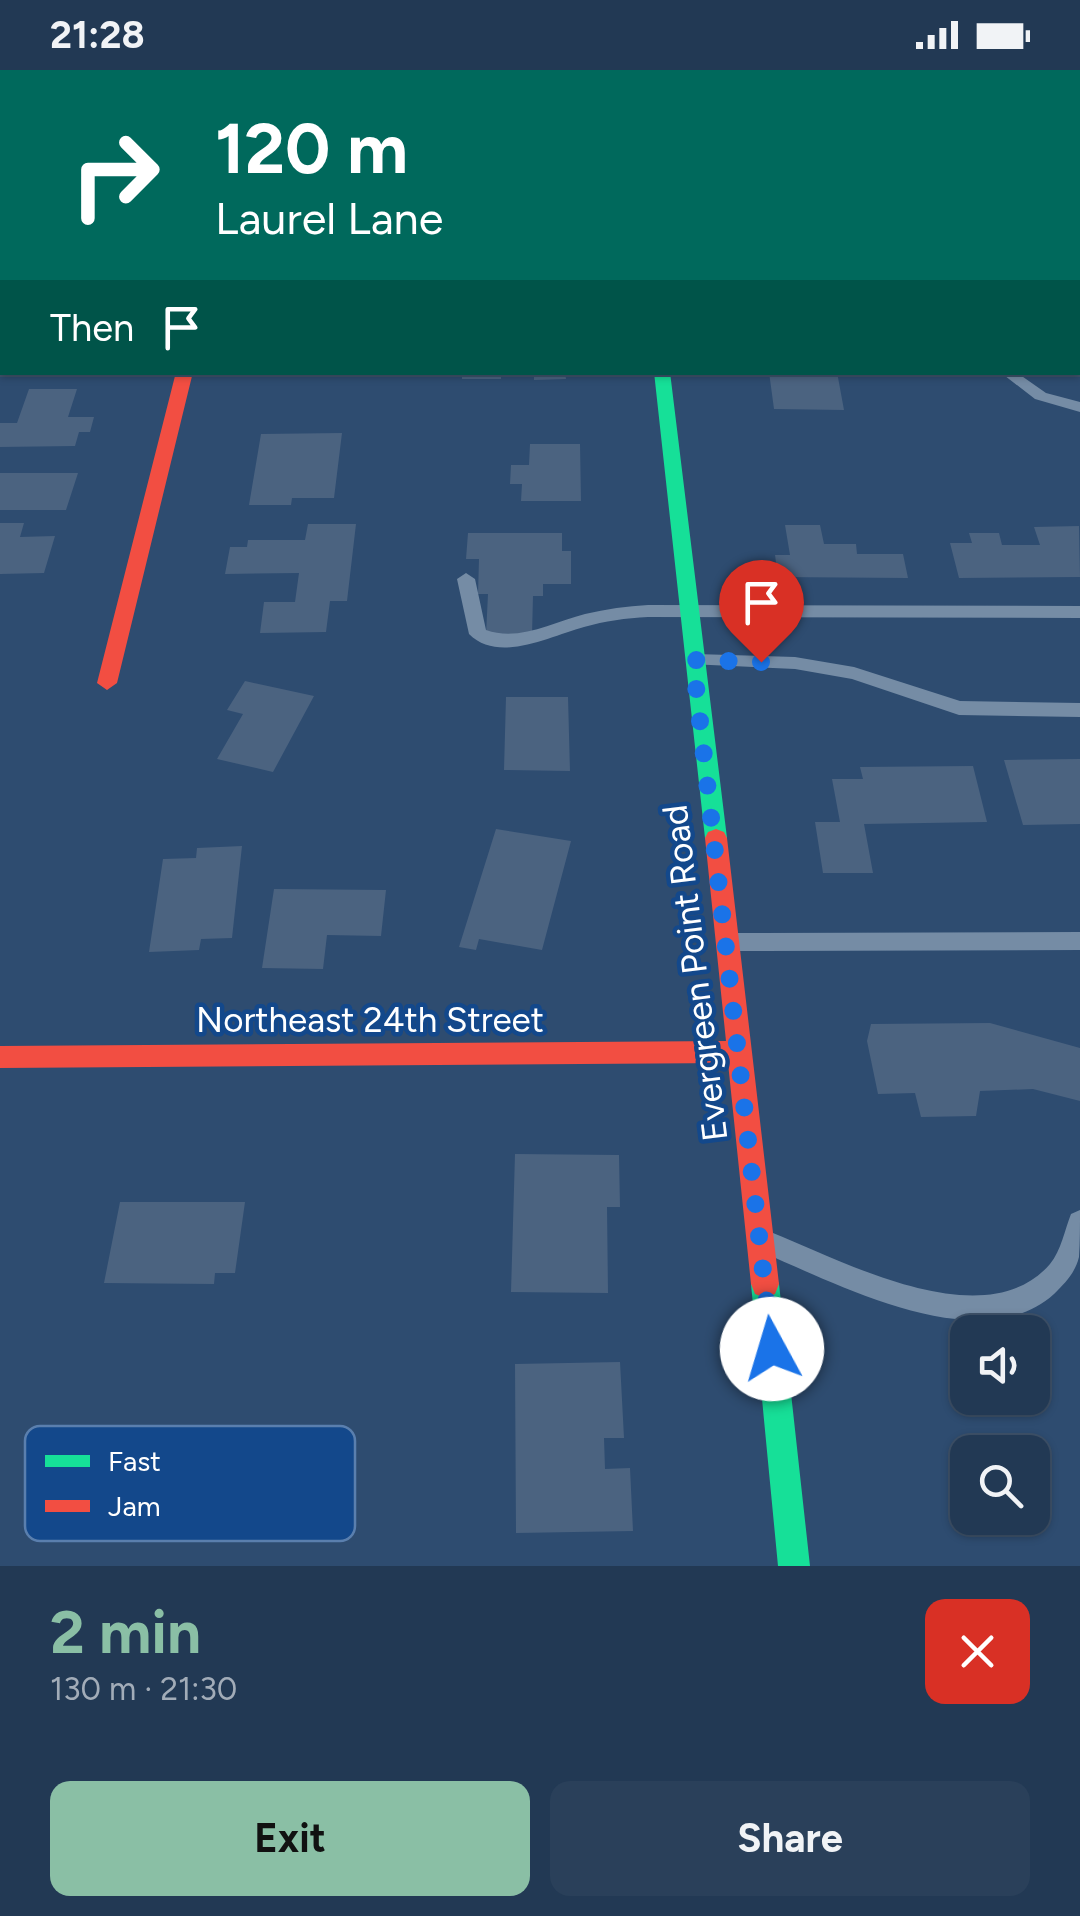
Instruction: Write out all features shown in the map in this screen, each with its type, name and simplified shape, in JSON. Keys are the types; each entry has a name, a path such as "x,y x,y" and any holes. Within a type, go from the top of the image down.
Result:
{"street":[{"path":"106,683 184,375"},
{"name":"Evergreen Point Road","path":"662,375 762,1241 794,1566"},
{"name":"Northeast 24th Street","path":"0,1057 740,1052"}],"lane":[{"path":"1010,375 1028,392 1052,403 1080,407"},
{"path":"466,579 476,626 483,637 534,638 577,622 626,612 1080,612"},
{"path":"693,660 795,663 854,673 960,708 1080,710"},
{"path":"726,942 1054,938 1080,941"},
{"path":"762,1241 856,1280 924,1302 978,1310 1034,1296 1055,1282 1076,1245 1080,1222"}],"building":[{"path":"462,375 501,375 501,379 462,379"},
{"path":"534,375 565,375 566,379 534,380"},
{"path":"769,375 838,375 844,410 774,409"},
{"path":"29,389 77,389 68,417 94,417 90,432 79,432 75,446 0,447 0,423 17,423"},
{"path":"342,433 334,498 292,498 291,505 249,505 261,434"},
{"path":"530,444 580,444 581,501 521,501 522,484 510,484 511,465 529,465"},
{"path":"0,473 78,473 66,510 0,510"},
{"path":"0,523 24,523 20,537 55,536 44,573 0,574"},
{"path":"308,524 356,524 347,601 330,601 326,632 260,633 264,602 295,602 299,573 225,574 230,547 247,547 248,540 305,540"},
{"path":"785,525 820,525 824,544 856,544 857,554 903,554 908,578 778,577 775,555 790,555"},
{"path":"1079,526 1080,577 959,578 950,543 972,543 969,533 999,533 1002,545 1040,545 1034,527"},
{"path":"468,533 562,533 562,551 571,551 571,584 543,584 543,596 533,596 532,635 486,635 488,594 478,594 479,559 466,559"},
{"path":"245,681 314,696 273,772 217,759 243,714 227,710"},
{"path":"506,697 568,697 570,771 504,770"},
{"path":"1080,759 1080,824 1023,825 1004,760"},
{"path":"973,766 987,822 864,824 873,873 823,873 815,822 840,822 832,779 863,779 860,767"},
{"path":"496,829 571,841 542,950 479,939 476,950 459,947"},
{"path":"242,846 232,938 201,939 199,950 149,952 163,859 196,858 197,848"},
{"path":"274,889 386,890 381,936 327,935 323,969 262,968"},
{"path":"990,1023 1080,1048 1080,1101 1033,1089 980,1091 976,1116 921,1117 915,1093 878,1094 867,1041 871,1024"},
{"path":"515,1154 619,1155 620,1207 607,1207 608,1293 511,1292"},
{"path":"120,1202 245,1202 235,1273 215,1273 214,1284 104,1283"},
{"path":"620,1362 624,1438 604,1438 605,1469 630,1468 633,1531 516,1533 515,1364"}],"traffic: fast":[{"path":"662,375 716,838"},
{"path":"765,1284 794,1566"}],"traffic: jam":[{"path":"107,683 184,375"},
{"path":"716,838 765,1284"},
{"path":"0,1057 740,1052"}],"route":[{"path":"761,662 693,660 772,1349"}]}
